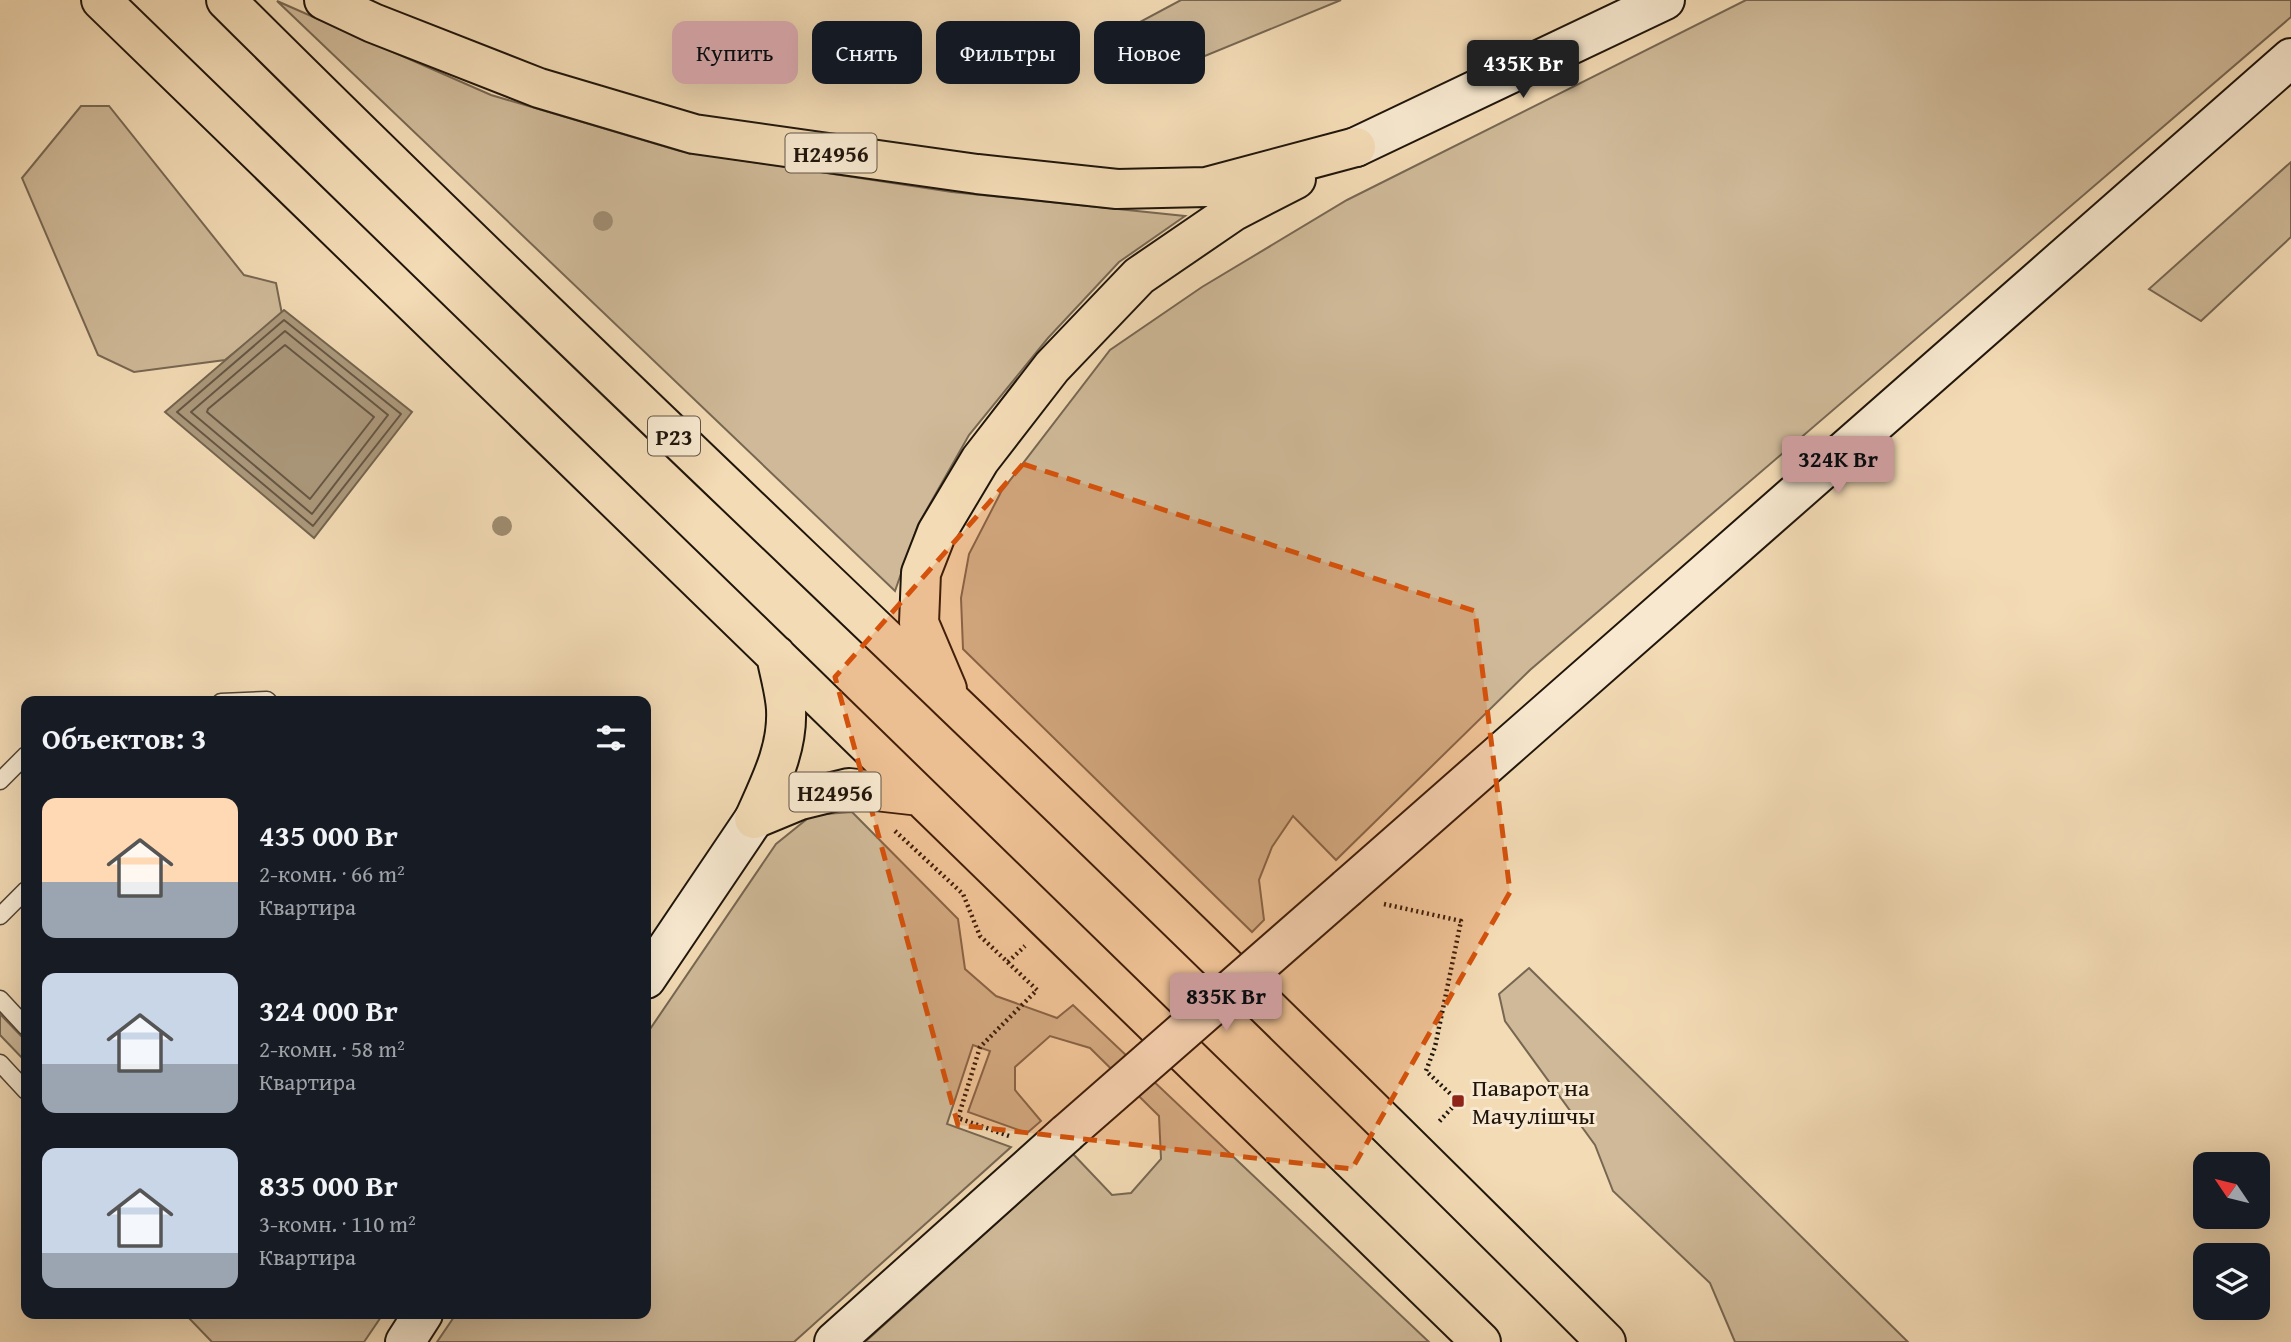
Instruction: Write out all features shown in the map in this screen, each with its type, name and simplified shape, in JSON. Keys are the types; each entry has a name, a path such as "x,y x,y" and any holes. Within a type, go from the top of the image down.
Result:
{"highway":[{"path":"101,0 508,398 1062,931 1481,1342"},
{"name":"Р23","path":"226,0 395,168 954,703 1413,1149 1606,1342"},
{"name":"Н24956","path":"324,0 373,23 538,88 694,134 977,174 1117,189 1206,187 1356,147"},
{"name":"Н24956","path":"954,703 919,623 921,573 937,532 980,460 1052,367 1139,276 1234,211 1356,147"},
{"name":"Н24956","path":"754,819 779,761 785,734 786,708 776,655"},
{"name":"Н24956","path":"754,819 800,800 849,788 920,796"}],"street":[{"name":"Н24956","path":"1356,147 1665,0"},
{"path":"834,1342 1067,1133 1361,895 2291,58"},
{"name":"Н24956","path":"651,971 754,819"},
{"path":"405,1342 419,1319"}],"lane":[{"path":"0,781 21,760"},
{"path":"0,916 21,895"},
{"path":"0,999 21,1022"},
{"path":"0,1063 21,1086"}],"path":[{"path":"892,828 963,894 980,936 1037,990 980,1047 958,1118 1014,1138"},
{"path":"1361,895 1461,920 1435,1047 1426,1071 1458,1101 1413,1149"}],"highlighted area":[{"path":"1023,464 1475,611 1510,892 1352,1169 958,1125 835,677"}],"shaded area":[{"path":"1181,0 1341,0 1205,56 1205,21 1142,21"},
{"path":"1746,0 2291,0 2291,17 1530,670 1336,860 1293,816 1272,847 1259,880 1264,920 1252,932 963,649 961,598 969,554 1001,492 1110,350 1202,287 1347,200"},
{"path":"277,1 491,95 680,151 952,192 1185,216 1119,262 1048,338 969,435 918,525 895,591"},
{"path":"81,106 109,106 244,275 276,283 282,314 225,360 134,372 98,355 22,178"},
{"path":"2291,162 2291,237 2201,321 2149,289"},
{"path":"852,812 958,919 965,969 996,996 1057,1018 1073,1005 1429,1342 865,1342 1073,1154 1112,1195 1131,1193 1161,1159 1159,1116 1090,1048 1050,1036 1015,1067 1015,1090 1041,1121 1027,1133 968,1112 990,1051 973,1045 947,1124 1011,1147 794,1342 437,1342 453,1319 651,1319 651,1028 776,844 812,815"},
{"path":"1529,968 1908,1342 1735,1342 1710,1283 1613,1191 1595,1145 1505,1021 1499,994"},
{"path":"0,1014 21,1036 21,1057 0,1035"},
{"path":"190,1319 380,1319 364,1342 212,1342"}],"water":[{"path":"284,310 412,412 314,538 165,412"}],"place":[{"name":"Паварот на Мачулішчы","path":"1458,1101"}]}
